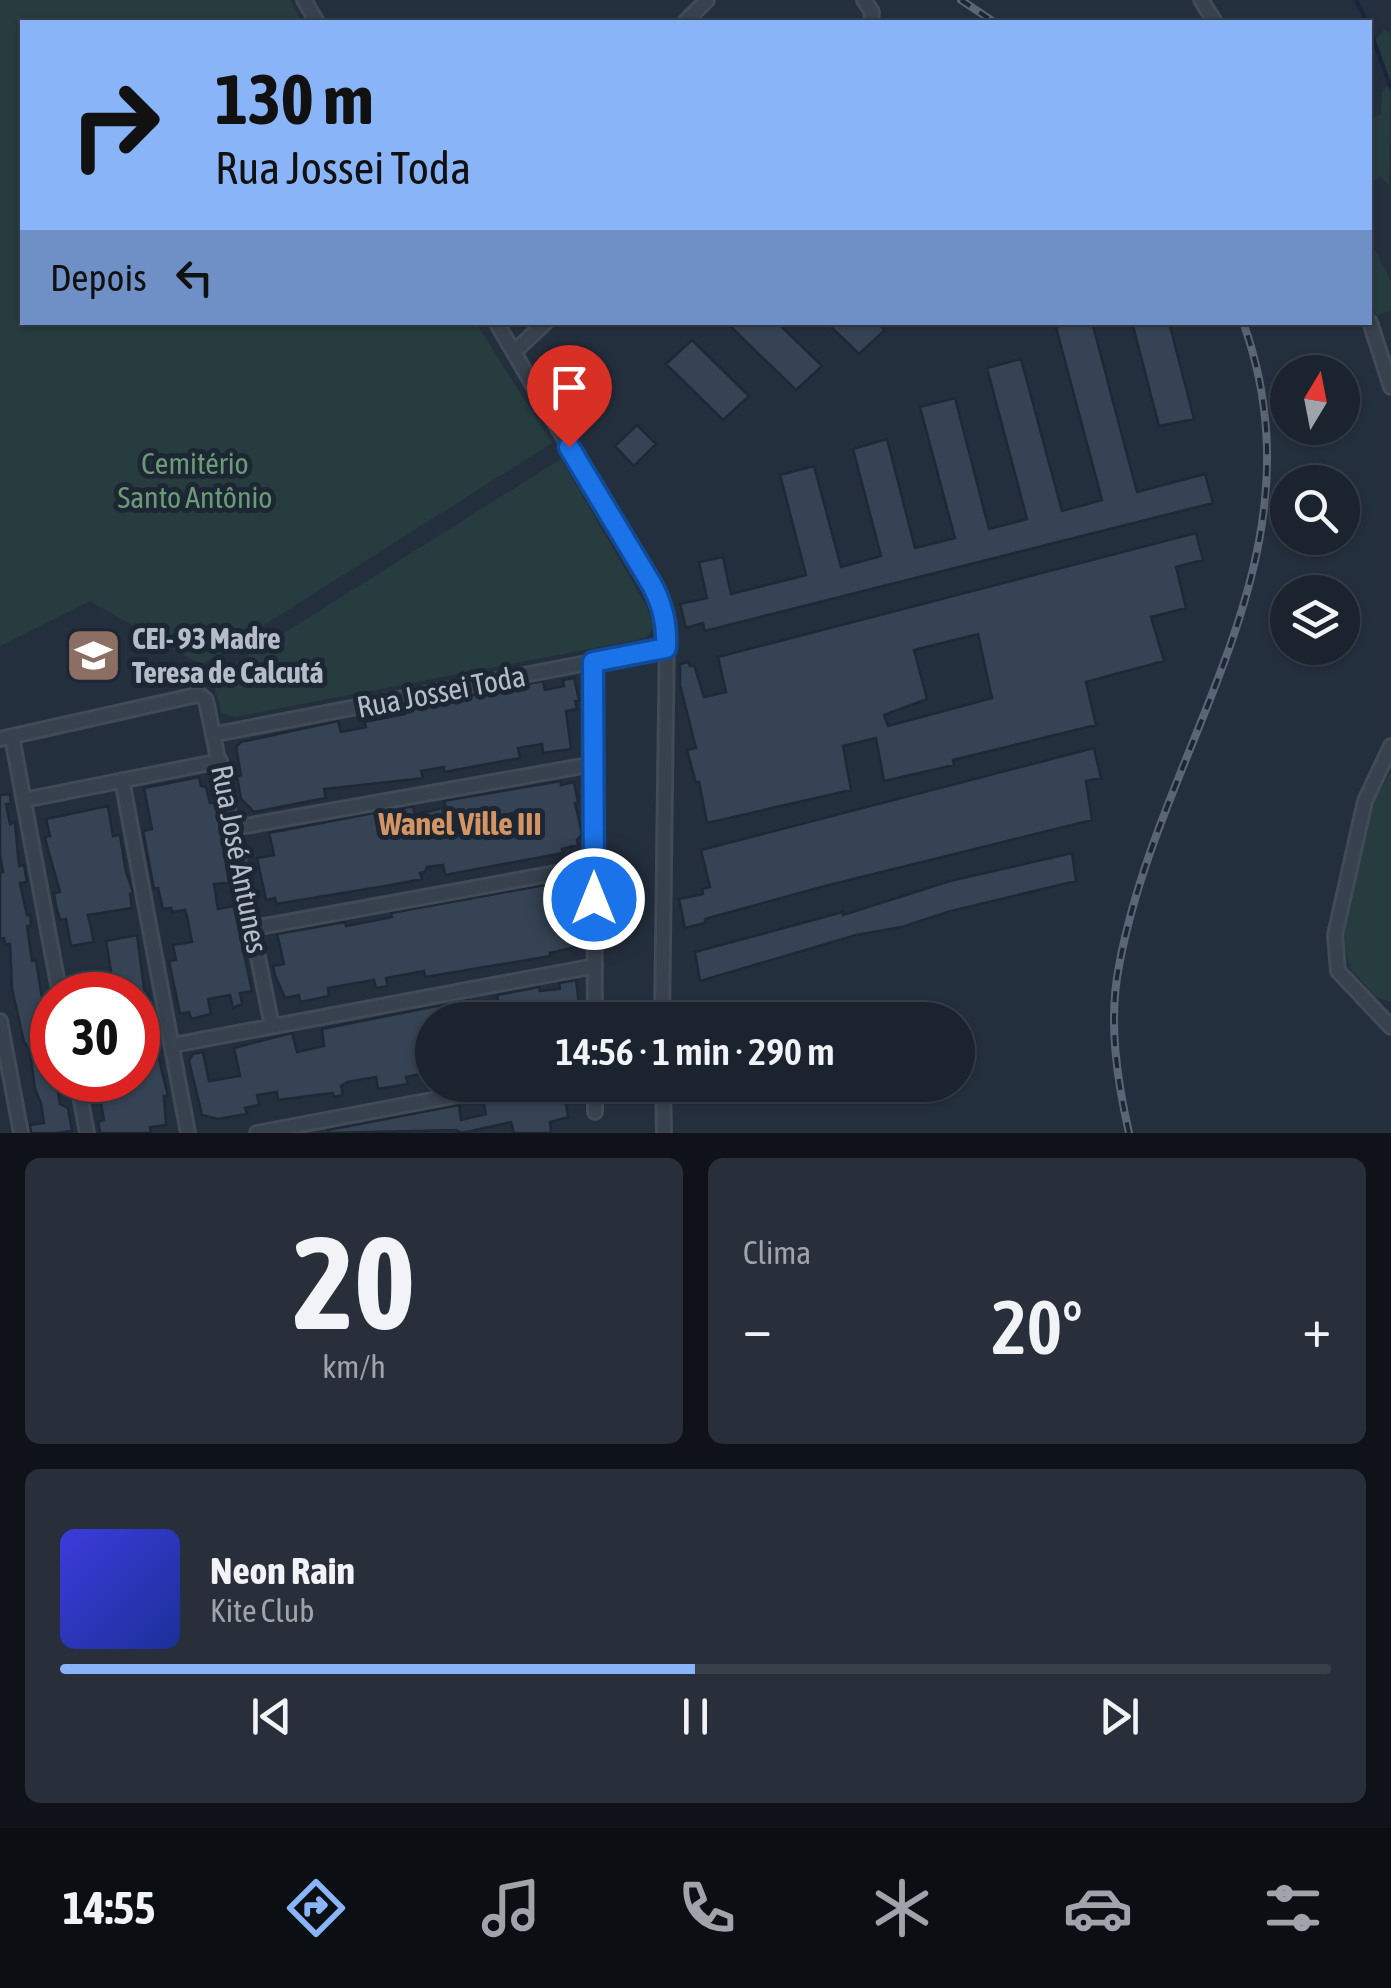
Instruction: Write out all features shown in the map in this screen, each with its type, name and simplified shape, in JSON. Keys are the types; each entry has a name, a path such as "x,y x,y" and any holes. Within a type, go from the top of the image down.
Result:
{"street":[{"path":"686,20 707,0"},
{"path":"498,325 661,603 667,629 662,1002"},
{"path":"514,352 543,325"},
{"path":"1371,325 1391,387"},
{"name":"Rua Jossei Toda","path":"216,734 666,648"},
{"path":"593,662 595,1002"},
{"name":"Rua José Antunes","path":"6,738 200,695 210,707 216,734 272,1026"},
{"path":"6,738 24,800 56,972"},
{"path":"1391,746 1365,802 1335,935 1338,971 1391,1028"},
{"path":"24,800 220,761"},
{"path":"234,828 594,764"},
{"path":"122,780 188,1133"},
{"path":"254,928 594,866"},
{"path":"173,1045 595,966"},
{"path":"0,1021 21,1133"},
{"path":"81,1102 87,1133"},
{"path":"258,1133 421,1102"},
{"path":"595,1102 595,1112"},
{"path":"663,1102 664,1133"}],"green space":[{"name":"Cemitério Santo Antônio","path":"0,0 290,0 301,20 20,20 20,325 477,325 552,443 201,665 90,601 0,646"},
{"path":"1384,30 1391,34 1389,185 1380,176 1372,182 1372,118 1381,114 1382,93 1389,84 1374,41"},
{"path":"1372,244 1391,281 1391,310 1377,316 1372,305"},
{"path":"561,459 647,607 654,627 646,638 235,717 222,713 215,689 220,673"},
{"path":"1391,772 1391,1002 1376,997 1350,968 1341,933 1370,806"}],"building":[{"path":"729,325 780,325 822,366 796,390"},
{"path":"829,325 880,325 885,330 859,354"},
{"path":"1093,325 1137,492 1205,474 1213,503 705,631 703,623 686,628 680,604 707,598 699,562 723,557 731,594 806,575 780,475 814,466 841,567 881,556 853,449 887,439 915,548 955,538 920,407 955,398 989,529 1027,519 987,368 1021,359 1062,511 1102,500 1056,327"},
{"path":"1133,325 1170,325 1194,419 1159,426"},
{"path":"692,340 749,396 723,420 666,364"},
{"path":"637,425 656,444 634,466 615,446"},
{"path":"1196,533 1203,560 1176,567 1186,608 1151,617 1164,661 1086,682 1096,725 884,781 876,738 843,746 851,790 707,823 699,782 696,783 687,750 696,748 680,685 680,664 694,665 704,697 726,692 718,657","holes":["978,634 992,698 888,726 884,715 927,699 914,650"]},
{"path":"574,678 577,709 566,711 571,749 543,753 542,744 518,748 520,758 444,772 444,767 421,771 423,778 324,789 326,798 254,812 241,799 236,747 241,742 338,721 341,732 366,727 364,722 405,714 403,709 543,681 545,690 564,686 563,680"},
{"path":"1094,748 1101,778 1086,781 1092,820 825,886 685,928 679,899 703,894 702,889 710,887 701,850"},
{"path":"199,777 210,803 216,802 229,883 214,884 218,909 234,906 252,991 240,993 242,1004 233,1008 230,995 208,999 211,1014 191,1019 189,1012 180,1014 169,961 176,960 173,945 192,942 187,916 185,910 163,909 158,888 154,889 143,831 152,829 144,788"},
{"path":"561,781 561,785 574,782 582,834 578,845 562,849 563,853 445,875 443,865 427,867 420,873 422,879 276,904 275,898 266,900 257,858 274,855 269,833 379,812 380,818 401,814 400,809 413,806 415,815 446,807 444,801","holes":["525,811 530,832 485,839 480,819"]},
{"path":"10,794 11,804 6,804 10,824 15,822 19,866 24,865 27,882 20,883 27,915 30,914 31,926 27,926 32,961 36,960 38,972 30,972 30,1050 24,1042 12,989 10,944 0,939 0,795"},
{"path":"108,806 113,836 120,835 133,892 132,908 88,915 94,942 71,946 66,919 60,920 56,906 54,893 60,892 45,837 50,836 46,819"},
{"path":"1072,853 1076,881 902,927 856,935 700,981 695,952 843,915 950,881"},
{"path":"581,883 584,896 580,897 579,941 576,947 550,953 551,956 425,977 424,971 386,978 388,986 376,988 374,980 328,988 329,996 300,1002 299,995 285,998 275,975 273,966 284,964 277,934 345,922 346,926 392,917 391,913 550,884 551,889"},
{"path":"137,935 142,972 106,972 111,971 106,941"},
{"path":"576,980 579,1002 498,1002 497,995 539,987 540,991 560,989 559,983"},
{"path":"415,1010 415,1075 406,1077 408,1084 378,1089 376,1077 348,1082 341,1086 343,1095 334,1097 333,1093 278,1100 277,1092 257,1095 259,1105 245,1108 247,1114 218,1119 202,1115 189,1061 193,1054 203,1052 209,1081 240,1076 234,1048 292,1033 297,1052 324,1046 322,1029"},
{"path":"160,1063 168,1096 164,1096 166,1125 150,1127 151,1133 100,1133 98,1122 104,1120 101,1102 160,1102"},
{"path":"60,1102 68,1108 72,1131 31,1133 30,1125 44,1123 41,1103"},
{"path":"483,1102 566,1102 568,1117 550,1122 551,1133 514,1133 511,1122 462,1133 328,1130 459,1105 461,1120 486,1114"}],"waterway":[{"path":"1356,0 1366,20"},
{"path":"1372,36 1391,88"}],"railway":[{"path":"961,0 991,20"},
{"path":"1129,1133 1115,1050 1119,966 1140,884 1229,650 1252,572 1266,492 1264,409 1244,325"}],"place":[{"name":"CEI- 93 Madre Teresa de Calcutá","path":"93,655"}],"district":[{"name":"Wanel Ville III","path":"460,823"}],"route":[{"path":"569,447 652,585 667,629 666,648 593,662 594,899"}]}
